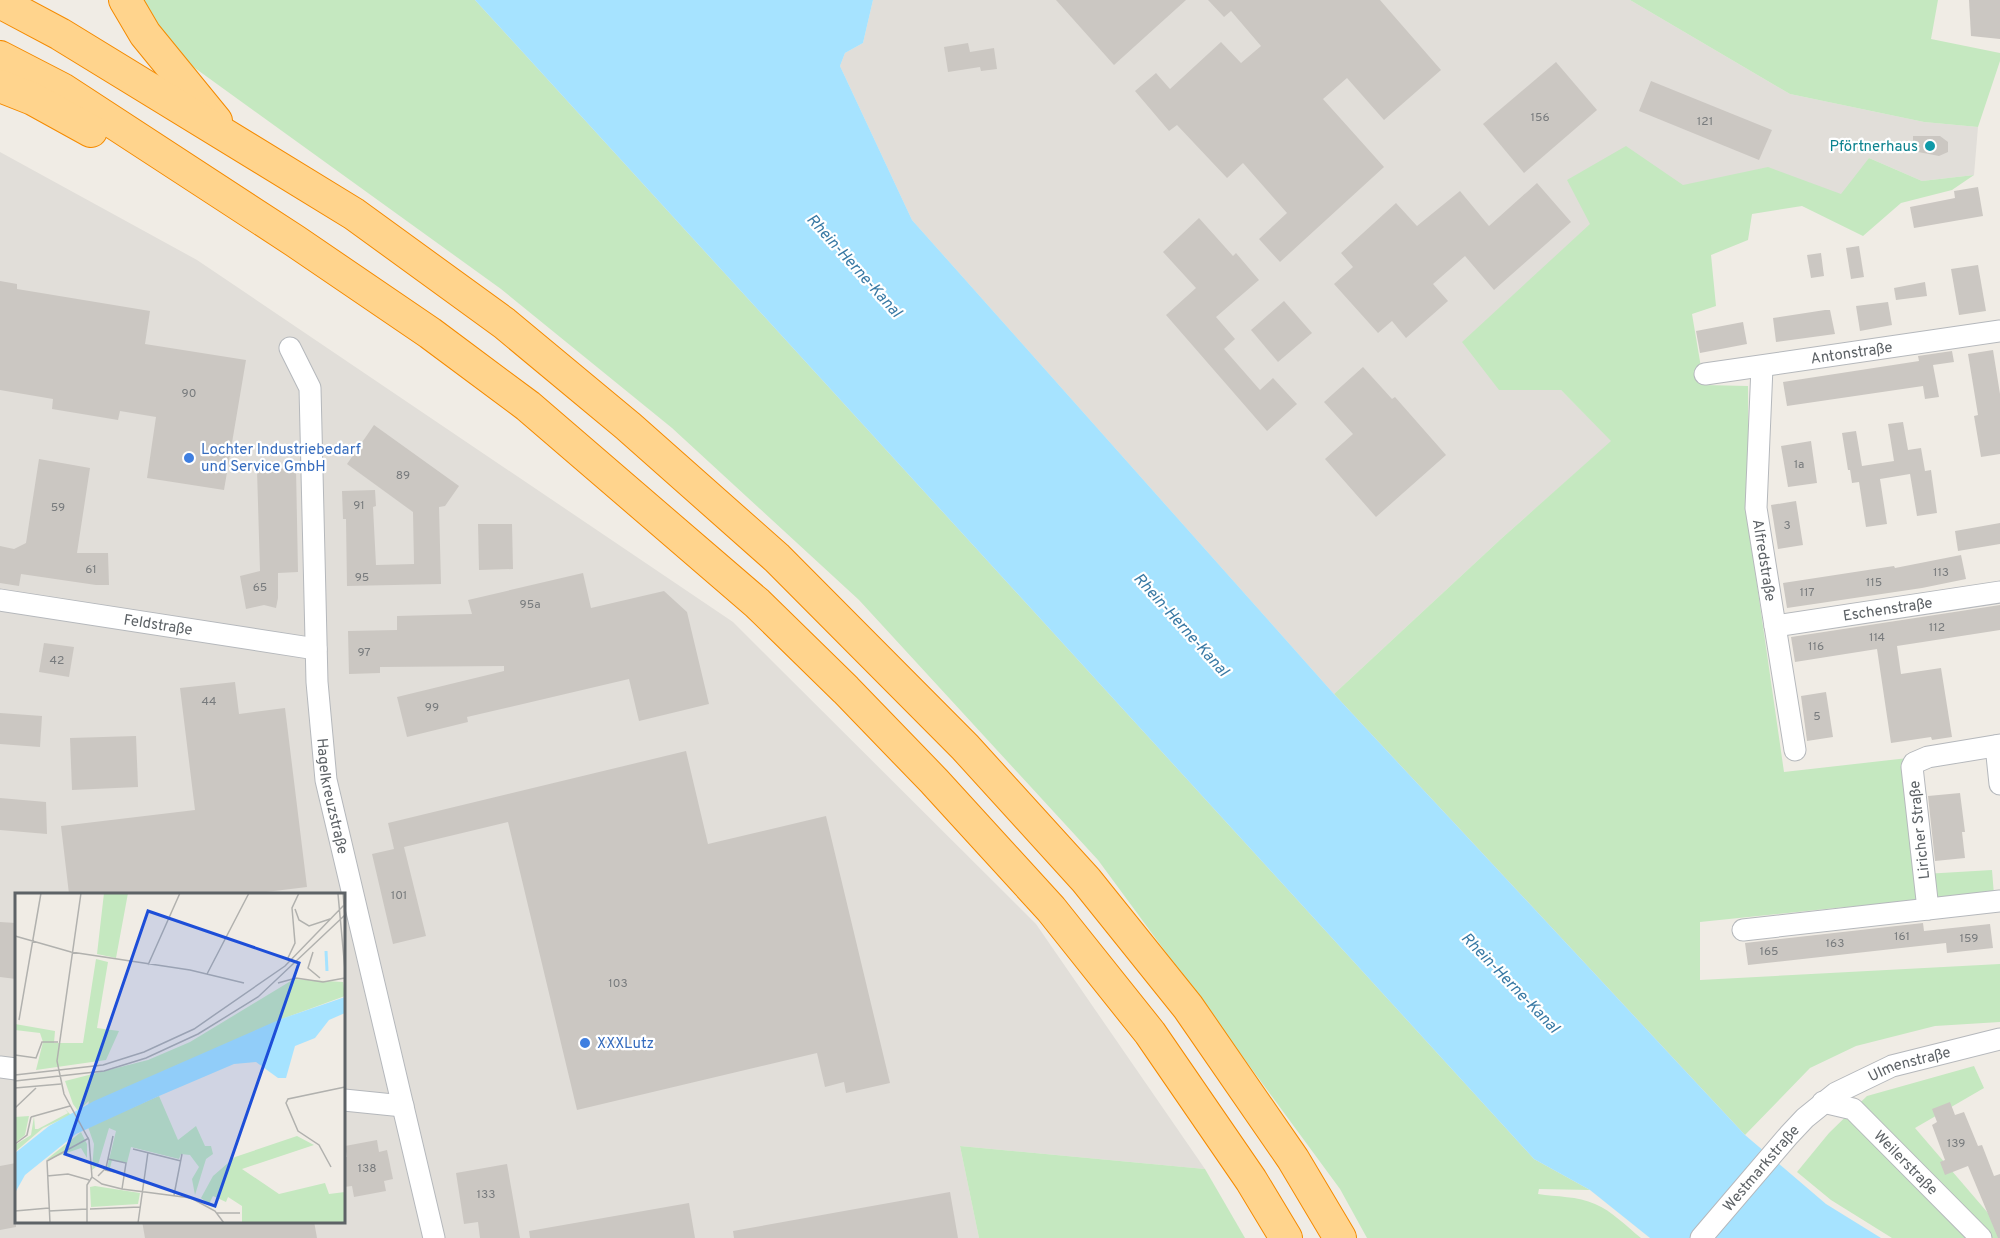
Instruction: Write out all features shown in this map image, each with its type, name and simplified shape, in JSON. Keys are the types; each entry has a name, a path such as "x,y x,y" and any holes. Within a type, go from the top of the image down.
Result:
{"highway":[{"path":"125,0 145,34 229,139"},
{"path":"0,2 60,34 354,214 504,323 628,426 768,551 965,747 1086,880 1188,1007 1293,1159 1340,1238"},
{"path":"0,57 62,89 295,241 421,327 519,399 757,603 934,781 1051,909 1150,1033 1251,1180 1286,1238"},
{"path":"0,86 33,99 124,150 159,153"}],"street":[{"name":"Antonstraße","path":"1705,374 2000,331"},
{"name":"Hagelkreuzstraße","path":"290,348 310,388 316,649 322,747 330,801 434,1238"},
{"name":"Alfredstraße","path":"1762,367 1756,508 1795,750"},
{"name":"Eschenstraße","path":"1775,626 2000,592"},
{"name":"Feldstraße","path":"0,600 316,649"},
{"name":"Liricher Straße","path":"1928,909 1912,767 1914,763 1928,757 1998,745 2000,784"},
{"path":"1743,930 2000,901"},
{"name":"Ulmenstraße","path":"1823,1102 1851,1084 1892,1066 2000,1039"},
{"path":"0,1067 15,1069"},
{"path":"345,1100 403,1106"},
{"name":"Westmarkstraße","path":"1701,1238 1776,1149 1823,1102"},
{"name":"Weilerstraße","path":"1823,1102 1853,1109 1981,1238"}],"shaded area":[{"path":"873,0 1630,0 1790,94 1924,122 1978,127 1974,175 1922,181 1869,158 1843,215 1749,194 1561,390 1612,441 1502,538 1334,694 912,220 840,66 845,53 863,43"},
{"path":"0,152 197,260 733,622 1036,924 1205,1169 960,1146 979,1238 0,1238"}],"green space":[{"path":"141,0 475,0 1534,1159 1590,1190 1539,1189 1538,1194 1588,1201 1613,1215 1641,1238 1367,1238 1340,1189 1098,860 859,600 672,428 501,289 181,58"},
{"path":"1630,0 1938,0 1931,39 2000,53 2000,61 1978,127 1924,122 1790,94"},
{"path":"1626,146 1683,185 1768,167 1841,194 1869,158 1922,181 1974,175 1952,190 1901,203 1863,236 1802,206 1752,214 1748,240 1711,255 1716,306 1692,314 1704,385 1748,386 1749,529 1784,772 1908,758 1924,874 1992,870 1994,895 1700,922 1700,980 2000,964 2000,1022 1935,1026 1856,1046 1810,1068 1745,1135 1334,694 1502,538 1611,441 1561,390 1499,390 1462,342 1590,224 1567,180"},
{"path":"1974,1066 1984,1088 1915,1128 2000,1227 2000,1238 1892,1238 1831,1200 1797,1172 1829,1133 1867,1096"},
{"path":"960,1146 1205,1169 1245,1238 979,1238"}],"water":[{"name":"Rhein-Herne-Kanal","path":"475,0 873,0 863,43 845,53 840,66 912,220 1334,694 1745,1135 1826,1204 1881,1238 1650,1238 1590,1190 1534,1159"}],"building":[{"path":"1056,0 1186,0 1114,65"},
{"path":"1208,0 1380,0 1441,70 1384,120 1347,78 1323,99 1384,167 1280,262 1259,239 1287,213 1243,163 1227,178 1177,125 1169,131 1135,91 1156,73 1170,89 1221,42 1241,63 1261,46 1231,11 1224,17"},
{"path":"1969,0 2000,0 2000,39 1971,36"},
{"path":"968,43 970,52 994,48 997,69 981,71 980,67 948,72 944,47"},
{"path":"1556,62 1597,110 1524,173 1483,124"},
{"path":"1651,81 1772,130 1759,160 1639,111"},
{"name":"Pförtnerhaus","path":"1913,136 1940,136 1948,142 1948,152 1939,156 1913,151"},
{"path":"1537,183 1571,222 1494,290 1465,256 1433,284 1448,301 1406,338 1392,321 1378,333 1334,284 1353,267 1341,253 1396,203 1417,226 1460,191 1489,226"},
{"path":"1978,187 1983,216 1914,228 1910,207 1955,198 1954,191"},
{"path":"1199,218 1233,256 1236,253 1259,280 1216,317 1235,339 1224,349 1260,390 1273,378 1297,404 1267,431 1166,315 1196,288 1163,252"},
{"path":"1859,246 1864,277 1851,279 1846,248"},
{"path":"1821,253 1824,276 1811,278 1807,255"},
{"path":"1978,265 1986,311 1959,315 1951,269"},
{"path":"0,281 17,284 17,289 150,311 145,344 246,360 224,490 147,478 156,417 120,411 118,420 52,409 53,399 0,390"},
{"path":"1925,282 1927,296 1896,300 1894,288"},
{"path":"1284,301 1312,333 1278,362 1251,330"},
{"path":"1888,302 1892,325 1860,331 1856,306"},
{"path":"1830,310 1835,334 1776,342 1773,318"},
{"path":"1743,322 1747,344 1700,353 1696,331"},
{"path":"1993,350 2000,394 2000,454 1981,457 1974,416 1978,415 1968,354"},
{"path":"1952,351 1954,362 1933,365 1939,397 1925,399 1923,386 1787,406 1783,382 1919,361 1918,356"},
{"path":"1363,367 1392,399 1395,397 1446,455 1376,517 1325,459 1353,434 1324,402"},
{"path":"1903,422 1908,450 1921,448 1925,471 1931,470 1937,513 1917,516 1910,474 1880,479 1887,524 1866,527 1859,482 1852,483 1842,433 1856,431 1862,466 1894,461 1888,424"},
{"path":"374,425 459,486 445,506 439,507 441,584 347,586 346,519 343,519 342,491 375,490 376,506 373,507 376,565 414,564 413,512 347,464"},
{"path":"1811,441 1817,483 1788,487 1781,446"},
{"path":"39,459 90,468 77,553 108,553 109,585 21,574 19,586 0,583 0,546 14,549 26,543"},
{"path":"296,468 298,572 278,573 276,608 264,605 246,609 240,576 260,571 257,470"},
{"path":"1796,501 1803,545 1778,549 1771,505"},
{"path":"2000,523 2000,544 1958,551 1955,531"},
{"path":"478,524 512,524 513,569 479,570"},
{"path":"1961,555 1966,579 1922,588 1787,608 1783,583 1894,566 1895,568"},
{"path":"583,573 591,608 664,591 687,612 709,704 639,721 629,679 467,717 468,722 407,737 397,697 504,671 504,666 380,667 380,673 349,674 348,631 397,630 397,616 472,614 468,600"},
{"path":"2000,605 2000,630 1897,646 1901,674 1941,668 1952,737 1932,740 1931,737 1891,743 1877,649 1795,662 1791,637"},
{"path":"44,643 74,647 69,677 39,672"},
{"path":"235,682 239,714 285,708 307,887 257,893 69,893 61,826 195,810 180,688"},
{"path":"1826,692 1833,737 1807,741 1801,696"},
{"path":"0,713 42,716 40,747 0,744"},
{"path":"136,736 138,787 72,790 70,738"},
{"path":"686,751 708,844 826,816 890,1083 846,1093 844,1082 825,1087 817,1053 577,1110 508,822 404,847 426,936 393,944 372,854 394,849 388,823"},
{"path":"1960,793 1965,832 1962,832 1965,858 1935,861 1928,796"},
{"path":"0,798 46,802 47,834 0,830"},
{"path":"0,922 15,923 15,979 0,977"},
{"path":"1923,923 1924,931 1990,924 1993,948 1947,953 1946,943 1748,965 1745,943"},
{"path":"1950,1102 1955,1115 1964,1112 1978,1146 1982,1145 1994,1176 2000,1174 2000,1238 1998,1238 1968,1166 1945,1175 1940,1162 1945,1160 1932,1125 1937,1122 1932,1109"},
{"path":"377,1140 379,1152 387,1150 393,1179 384,1181 386,1191 354,1197 352,1186 345,1187 345,1157 347,1157 345,1146"},
{"path":"15,1163 16,1227 0,1230 0,1166"},
{"path":"507,1164 520,1238 480,1238 478,1222 464,1224 456,1173"},
{"path":"950,1192 958,1238 734,1238 733,1231"},
{"path":"689,1203 695,1238 530,1238 529,1231"},
{"path":"142,1223 314,1223 317,1238 145,1238"}],"place":[{"name":"Pförtnerhaus","path":"1930,146"},
{"name":"Lochter Industriebedarf und Service GmbH","path":"189,458"},
{"name":"XXXLutz","path":"585,1043"}]}
